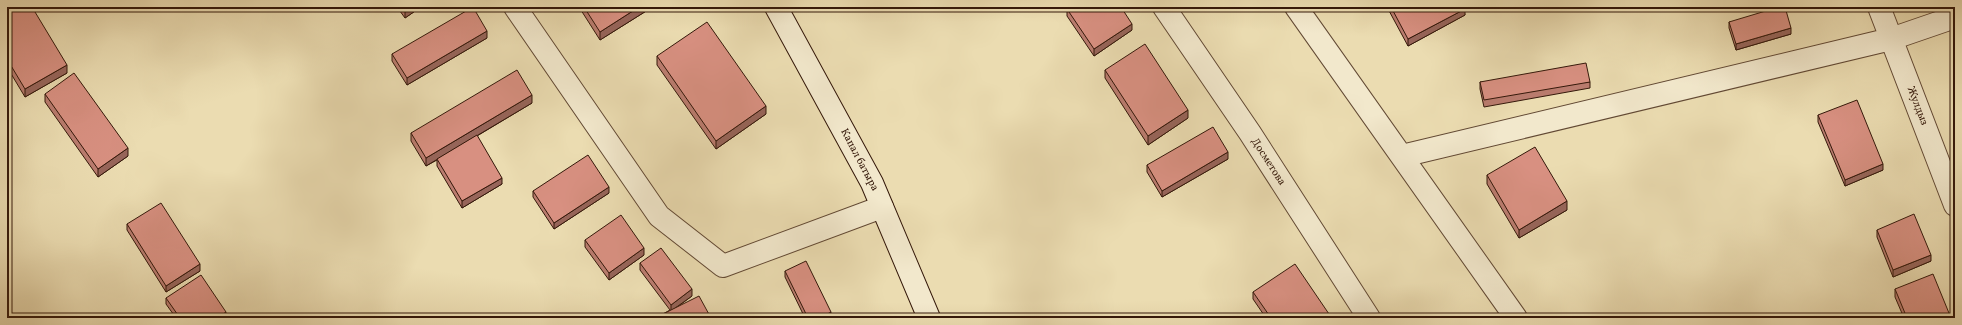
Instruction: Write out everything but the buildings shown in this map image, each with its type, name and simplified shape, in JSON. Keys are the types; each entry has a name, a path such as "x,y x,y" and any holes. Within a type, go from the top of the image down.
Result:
{"street":[{"path":"515,7 659,216 723,266 882,207"},
{"name":"Капал батыра","path":"776,7 872,183 929,318"},
{"name":"Досметова","path":"1164,7 1250,133 1369,318"},
{"path":"1296,7 1516,318"},
{"name":"Жулдыз","path":"1879,7 1955,205"},
{"path":"1402,156 1891,39 1955,18"}]}
